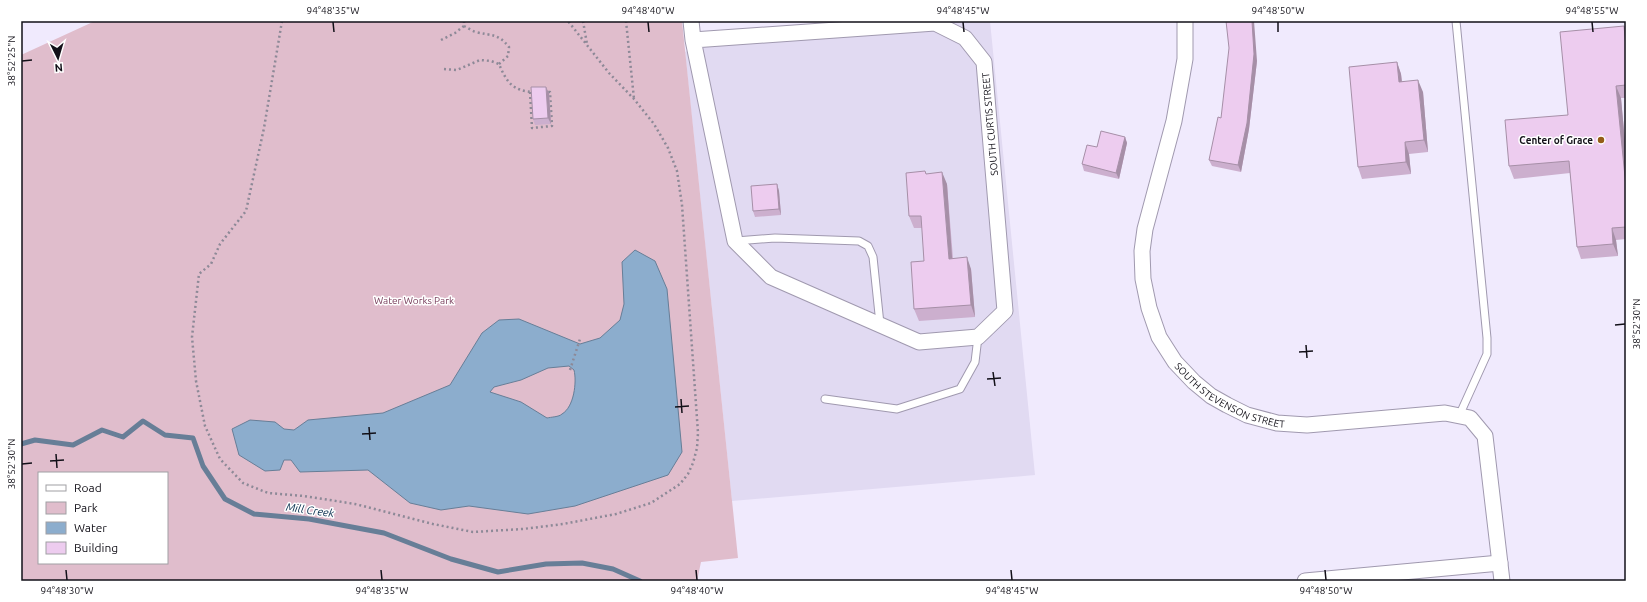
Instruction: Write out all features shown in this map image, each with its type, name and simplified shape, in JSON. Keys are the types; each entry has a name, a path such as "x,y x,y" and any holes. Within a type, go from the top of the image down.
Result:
{"street":[{"path":"691,21 693,40 735,241 771,277 919,342 978,337"},
{"name":"SOUTH STEVENSON STREET","path":"1185,21 1185,60 1174,121 1145,229 1142,251 1143,279 1148,308 1159,336 1175,362 1194,382 1211,396 1247,415 1277,423 1307,425 1445,413 1470,418 1485,436 1502,581"},
{"name":"SOUTH CURTIS STREET","path":"693,40 935,23 965,38 984,62 1005,311 978,337"},
{"path":"1306,581 1500,563"}],"lane":[{"path":"1456,21 1487,338 1487,354 1459,416"},
{"path":"735,241 775,238 859,241 868,246 873,257 880,324"},
{"path":"825,399 897,409 960,389 975,362 978,337"}],"path":[{"path":"282,21 264,128 246,211 220,244 211,264 199,274 192,337 196,380 205,426 220,459 243,482 268,493 304,496 355,504 433,524 472,532 523,529 563,524 616,514 651,502 680,484 688,474 697,448 698,433 682,205 677,170 668,148 654,124 634,99 609,73 568,21"},
{"path":"464,21 464,26"},
{"path":"583,21 587,44"},
{"path":"626,21 634,99"},
{"path":"441,40 455,33 464,26"},
{"path":"464,26 474,32 490,34 502,38 509,47 508,56 499,64"},
{"path":"444,69 457,70 480,60 491,61 499,64 506,81 521,91 550,92 552,126 532,128 530,92"},
{"path":"570,370 580,338"}],"shaded area":[{"path":"879,21 990,21 1035,475 732,501 685,52 718,35"}],"green space":[{"name":"Water Works Park","path":"95,21 682,21 738,558 701,562 697,581 21,581 21,55"}],"water":[{"path":"635,250 655,261 667,289 682,452 668,475 575,506 528,514 469,506 441,510 410,503 368,470 300,472 291,460 284,460 280,470 265,471 239,455 232,429 250,420 275,422 284,429 294,430 308,420 383,413 450,385 482,333 499,320 519,319 580,344 600,338 620,320 624,304 622,262","holes":["569,366 574,370 574,394 566,411 561,415 547,418 521,402 490,392 494,387 521,380 548,368"]}],"building":[{"path":"1226,21 1252,21 1254,54 1247,123 1238,165 1209,160 1218,117 1221,118 1229,48"},
{"path":"1624,26 1626,47 1626,85 1616,86 1626,187 1626,227 1612,228 1613,244 1577,247 1569,161 1509,166 1505,120 1568,115 1560,32"},
{"path":"1397,62 1399,82 1418,80 1424,140 1405,142 1406,162 1358,167 1349,67"},
{"path":"531,87 546,87 548,118 533,119"},
{"path":"1101,131 1125,137 1116,173 1082,164 1087,145 1097,147"},
{"path":"925,171 926,174 942,172 949,259 967,257 971,305 914,309 911,262 924,261 921,216 909,216 906,173"},
{"path":"777,184 779,209 753,211 751,186"}],"waterway":[{"name":"Mill Creek","path":"21,444 35,440 73,445 102,430 123,437 143,421 165,435 193,438 203,466 225,499 254,514 309,519 384,533 451,559 498,572 546,564 582,563 613,569 640,581"}],"place":[{"name":"Center of Grace","path":"1601,140"}]}
